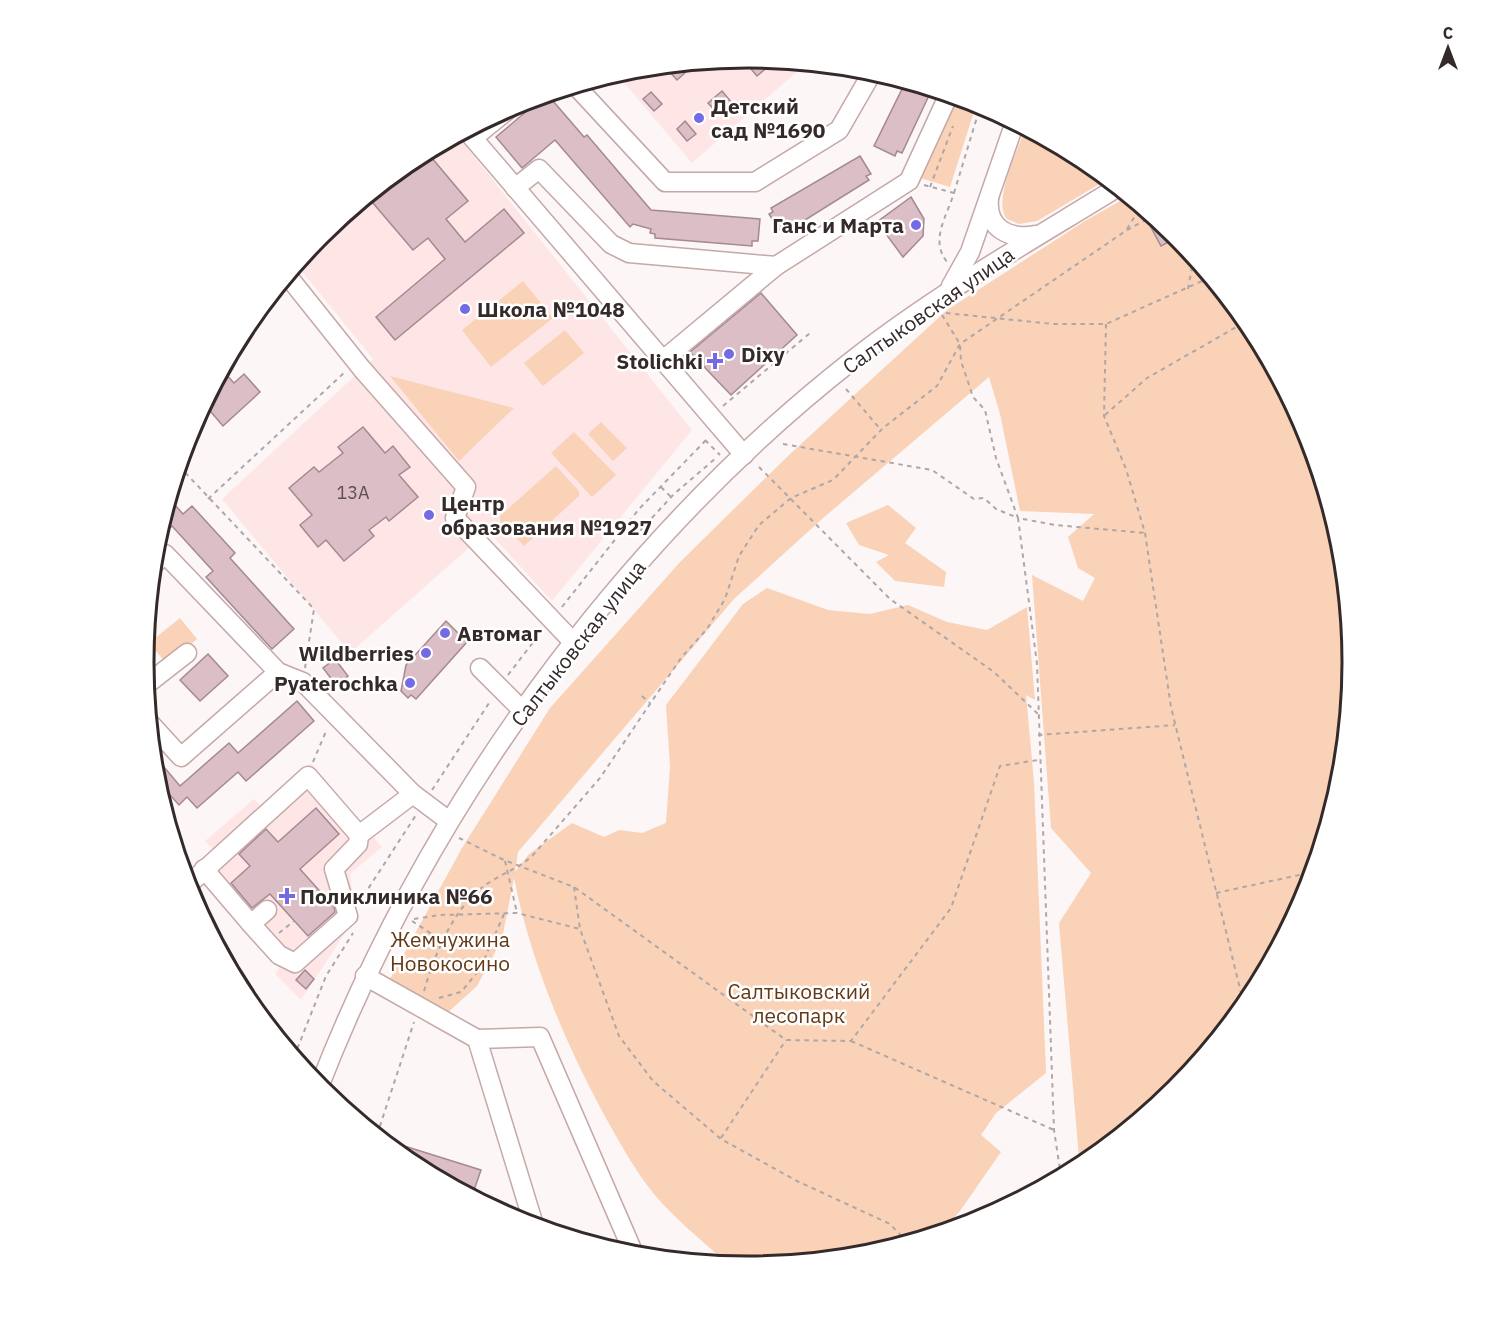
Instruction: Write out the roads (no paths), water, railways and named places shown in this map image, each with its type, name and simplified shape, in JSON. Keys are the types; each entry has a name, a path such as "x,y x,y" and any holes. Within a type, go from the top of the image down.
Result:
{"street":[{"path":"581,92 665,182 754,182 839,130 868,80"},
{"path":"663,360 776,266 909,181 946,102"},
{"path":"937,300 953,285 965,265 1012,130"},
{"path":"471,136 739,449"},
{"path":"515,188 539,169 611,244 630,253 776,266"},
{"name":"Салтыковская улица","path":"994,180 988,205 994,224 1005,233 1018,237 1043,233"},
{"name":"Салтыковская улица","path":"323,1077 365,976 429,854 453,829 523,711 574,644 653,548 739,449 829,379 937,300 1111,191"},
{"path":"290,284 358,360 362,369 466,488 455,518 574,644"},
{"path":"164,555 165,554 278,672 303,682 418,799 453,829"},
{"path":"154,678 187,653"},
{"path":"480,668 523,711"},
{"path":"158,731 181,757 278,672"},
{"path":"195,878 204,869 308,777 359,835 358,844 334,869 348,916 296,963 279,955 204,869"},
{"path":"359,835 418,799"},
{"path":"251,924 267,910"},
{"path":"365,976 477,1039 540,1037 629,1243"},
{"path":"477,1039 531,1214"}],"place":[{"name":"Детский сад №1690","path":"699,118"},
{"name":"Ганс и Марта","path":"916,225"},
{"name":"Школа №1048","path":"465,309"},
{"name":"Dixy","path":"729,354"},
{"name":"Stolichki","path":"715,361"},
{"name":"Центр образования №1927","path":"429,515"},
{"name":"Автомаг","path":"445,633"},
{"name":"Wildberries","path":"426,653"},
{"name":"Pyaterochka","path":"410,683"},
{"name":"Поликлиника №66","path":"287,896"}],"park label":[{"name":"Жемчужина Новокосино","path":"450,951"},
{"name":"Салтыковский лесопарк","path":"799,1003"}]}
